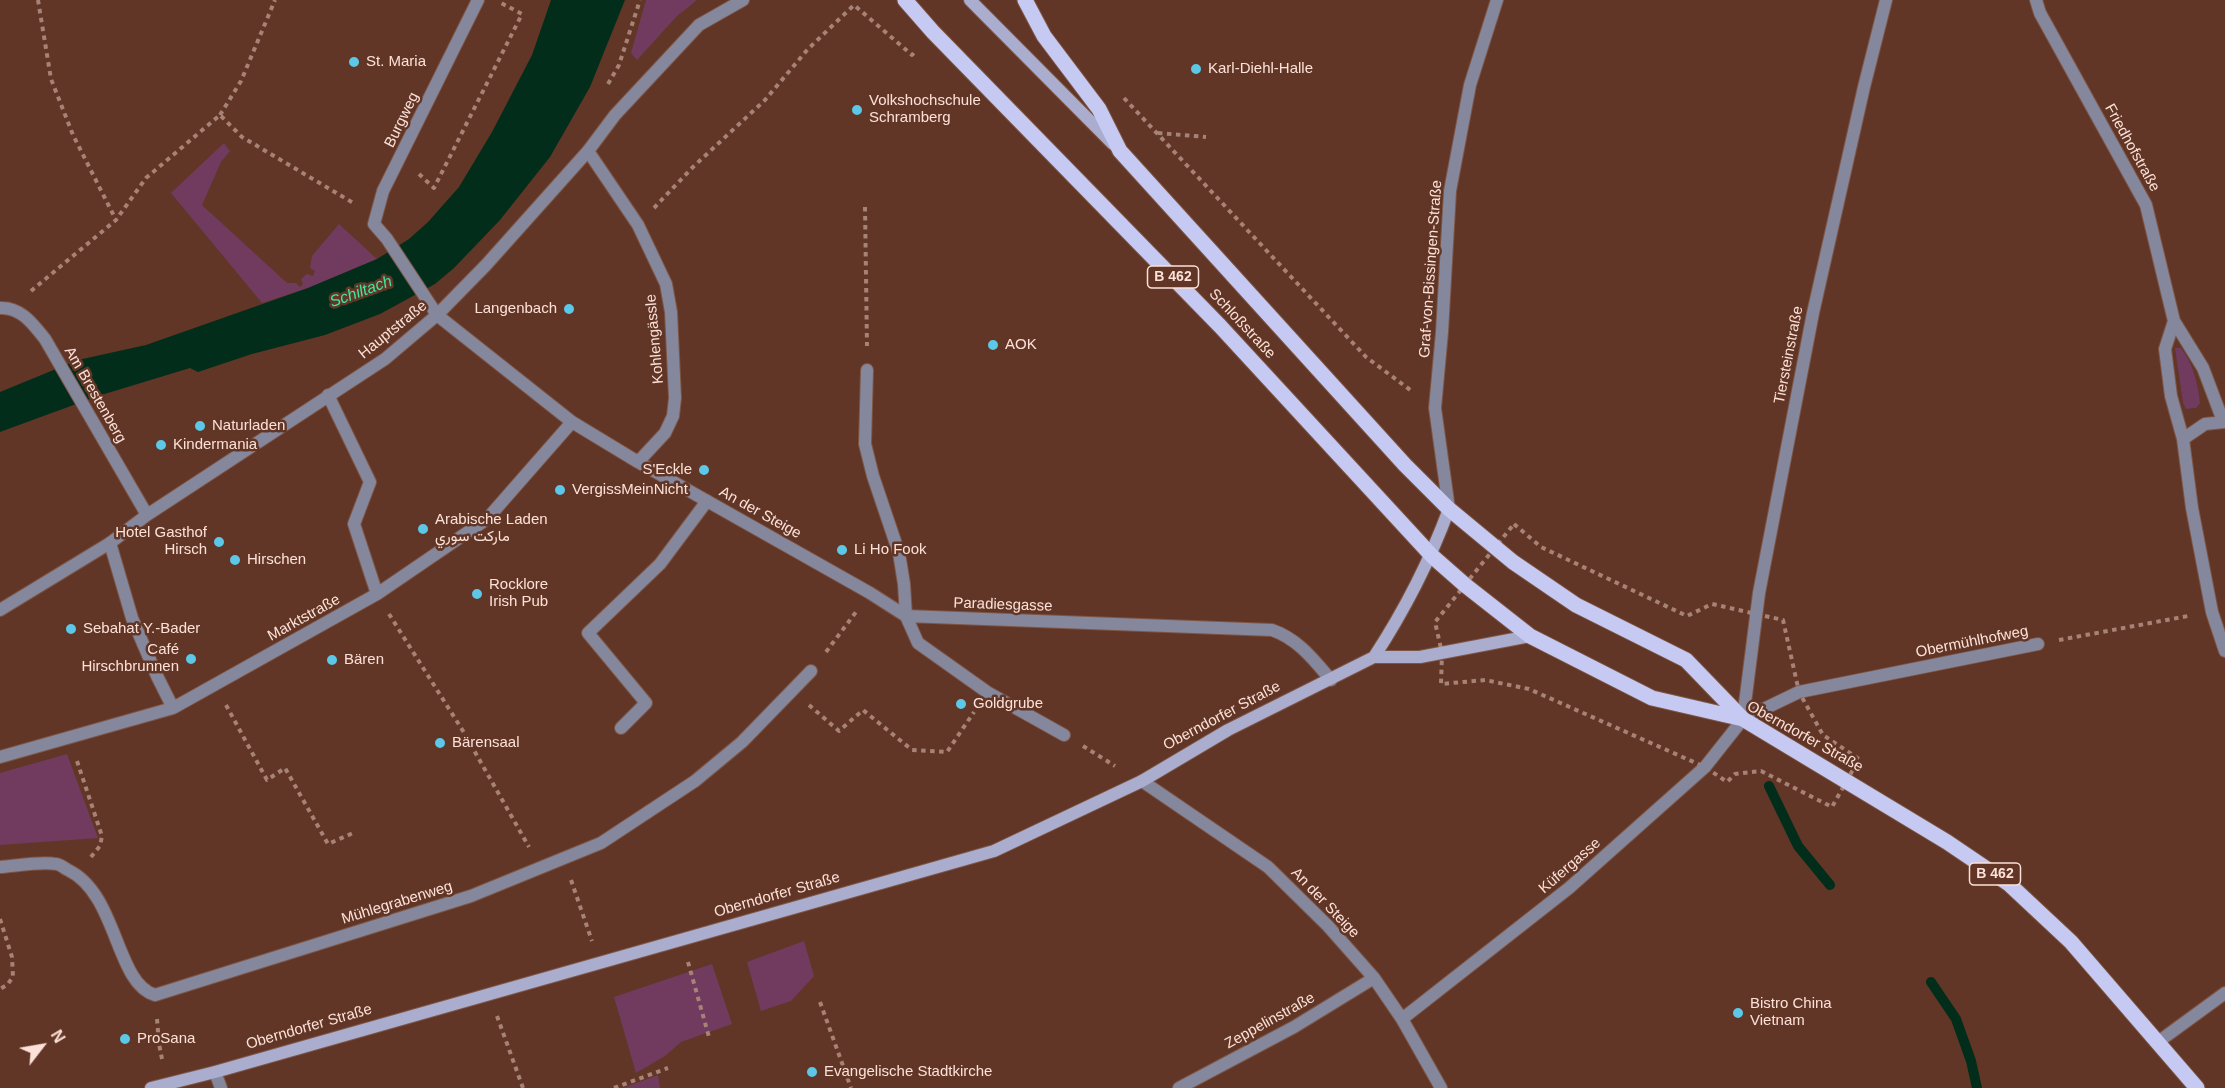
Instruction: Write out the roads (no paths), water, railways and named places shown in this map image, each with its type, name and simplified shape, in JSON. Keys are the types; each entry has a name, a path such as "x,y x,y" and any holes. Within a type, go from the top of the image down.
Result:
{"main road":[{"name":"Schloßstraße","path":"970,0 1120,151 1449,509"},
{"name":"B 462","path":"1025,0 1044,36 1099,109 1120,151"},
{"name":"Schloßstraße","path":"906,2 1220,326 1432,556 1464,585 1530,636"},
{"name":"B 462","path":"1449,509 1513,562 1576,605 1686,660 1743,719"},
{"path":"1374,657 1397,622 1432,556 1449,509"},
{"name":"Oberndorfer Straße","path":"151,1088 490,995 994,851 1142,782 1228,730 1374,657 1420,657 1530,636 1652,698 1743,719 1947,842 2009,884 2071,942 2197,1088"}],"street":[{"name":"Burgweg","path":"374,224 383,191 478,0"},
{"name":"Hauptstraße","path":"0,610 110,543 147,515 385,359 437,315 486,265 588,151 615,115 699,25 743,0"},
{"name":"Graf-von-Bissingen-Straße","path":"1449,509 1435,408 1450,191 1470,85 1497,0"},
{"name":"Friedhofstraße","path":"2036,0 2040,13 2146,205 2174,321 2202,368 2224,421"},
{"name":"Tiersteinstraße","path":"1743,719 1756,615 1812,313 1885,1"},
{"name":"Kohlengässle","path":"588,151 638,225 666,284 671,312 675,398 673,416 665,433 638,462"},
{"name":"An der Steige","path":"374,224 387,239 437,315 573,422 638,462 870,592 906,616"},
{"name":"Am Brestenberg","path":"4,308 29,319 57,359 147,515"},
{"path":"2174,321 2165,349 2171,396 2183,438 2192,508 2212,612 2225,651"},
{"path":"867,370 865,444 873,476 899,554 906,616 918,643 987,692 1064,735"},
{"path":"328,395 370,482 354,524 377,594"},
{"path":"2183,438 2205,424 2224,421"},
{"name":"Marktstraße","path":"0,757 173,708 377,594 487,519 573,422"},
{"path":"621,728 646,703 588,633 660,564 707,501"},
{"path":"110,543 132,618 173,708"},
{"name":"Paradiesgasse","path":"906,616 1272,630 1288,635 1305,650 1331,680"},
{"name":"Obermühlhofweg","path":"1743,719 1799,692 2038,644"},
{"name":"Mühlegrabenweg","path":"0,867 56,864 77,874 99,899 133,979 146,992 155,995 471,896 600,843 695,781 742,742 811,671"},
{"name":"Küfergasse","path":"1402,1019 1569,888 1705,767 1743,719"},
{"name":"An der Steige","path":"1142,782 1268,867 1328,926 1374,978 1402,1019 1441,1088"},
{"name":"Zeppelinstraße","path":"1179,1088 1294,1027 1374,978"},
{"path":"2158,1042 2225,993"},
{"path":"215,1072 221,1088"}],"water":[{"name":"Schiltach","path":"551,0 625,0 590,87 550,157 500,220 454,268 435,284 380,314 325,335 252,354 198,372 190,368 98,396 0,432 0,392 78,360 146,345 308,288 377,259 409,239 428,222 459,187 492,132 532,55"}],"waterway":[{"path":"1769,786 1798,846 1830,885"},
{"path":"1931,982 1956,1019 1971,1061 1977,1088"}],"place":[{"name":"St. Maria","path":"354,62"},
{"name":"Karl-Diehl-Halle","path":"1196,69"},
{"name":"Volkshochschule Schramberg","path":"857,110"},
{"name":"Langenbach","path":"569,309"},
{"name":"AOK","path":"993,345"},
{"name":"Naturladen","path":"200,426"},
{"name":"Kindermania","path":"161,445"},
{"name":"S'Eckle","path":"704,470"},
{"name":"VergissMeinNicht","path":"560,490"},
{"name":"Arabische Laden ماركت سوري","path":"423,529"},
{"name":"Hotel Gasthof Hirsch","path":"219,542"},
{"name":"Li Ho Fook","path":"842,550"},
{"name":"Hirschen","path":"235,560"},
{"name":"Rocklore Irish Pub","path":"477,594"},
{"name":"Sebahat Y.-Bader","path":"71,629"},
{"name":"Café Hirschbrunnen","path":"191,659"},
{"name":"Bären","path":"332,660"},
{"name":"Goldgrube","path":"961,704"},
{"name":"Bärensaal","path":"440,743"},
{"name":"Bistro China Vietnam","path":"1738,1013"},
{"name":"ProSana","path":"125,1039"},
{"name":"Evangelische Stadtkirche","path":"812,1072"}]}
